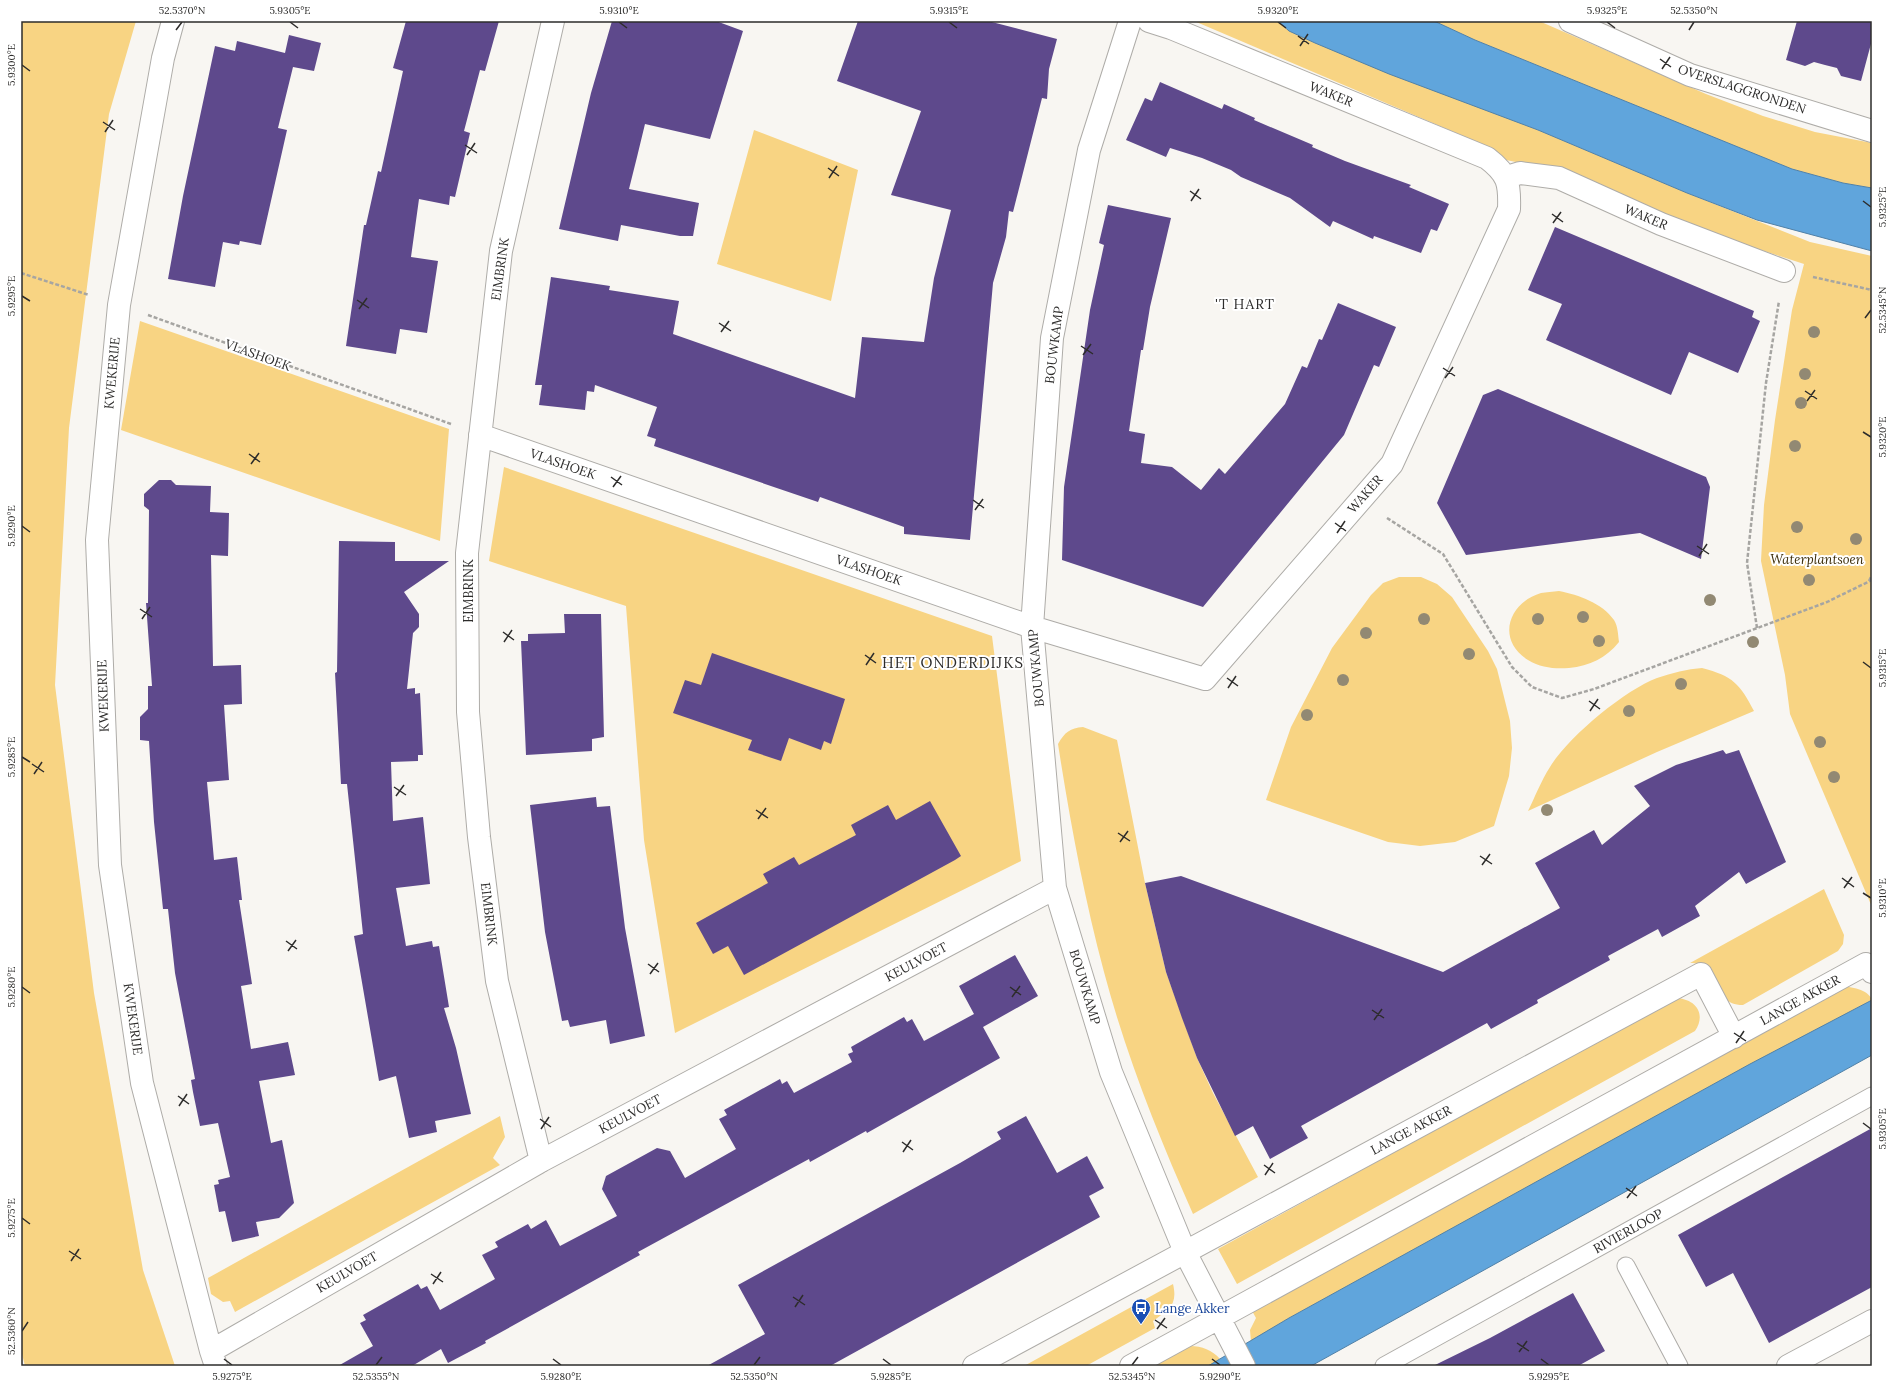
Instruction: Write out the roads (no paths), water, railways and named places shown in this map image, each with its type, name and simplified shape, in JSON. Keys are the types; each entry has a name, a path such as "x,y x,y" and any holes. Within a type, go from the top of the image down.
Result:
{"street":[{"name":"KWEKERIJE","path":"173,21 163,58 119,305 97,540 110,865 142,1083 213,1358"},
{"name":"EIMBRINK","path":"541,1161 497,981 477,814 468,712 467,553 501,251 553,21"},
{"name":"BOUWKAMP","path":"1130,21 1089,150 1052,338 1032,627 1055,888 1111,1072 1184,1252 1220,1318 1239,1357"},
{"name":"WAKER","path":"1032,627 1205,679 1277,598 1359,500 1392,464 1509,208 1507,177 1498,166 1487,158 1179,31 1149,21"},
{"name":"OVERSLAGGRONDEN","path":"1570,21 1690,75 1872,131"},
{"name":"WAKER","path":"1507,177 1520,173 1559,178 1661,224 1784,270"},
{"name":"VLASHOEK","path":"480,435 1032,627"},
{"name":"KEULVOET","path":"213,1358 541,1161 1055,888"},
{"name":"LANGE AKKER","path":"1131,1366 1734,1037 1869,968"},
{"name":"LANGE AKKER","path":"974,1366 1701,974 1734,1037"},
{"path":"1788,1366 1872,1321"}],"lane":[{"name":"RIVIERLOOP","path":"1384,1366 1872,1096"},
{"path":"1626,1266 1679,1366"}],"water":[{"path":"1278,21 1434,21 1475,40 1792,169 1843,183 1872,188 1872,251 1757,220 1687,193 1538,130 1389,74 1315,43 1289,31"},
{"path":"1872,1000 1872,1055 1311,1366 1208,1366 1289,1318 1750,1064"}],"place":[{"name":"Lange Akker","path":"1141,1325"}],"district":[{"name":"'T HART","path":"1245,304"},
{"name":"HET ONDERDIJKS","path":"953,662"}],"park label":[{"name":"Waterplantsoen","path":"1817,559"}]}
